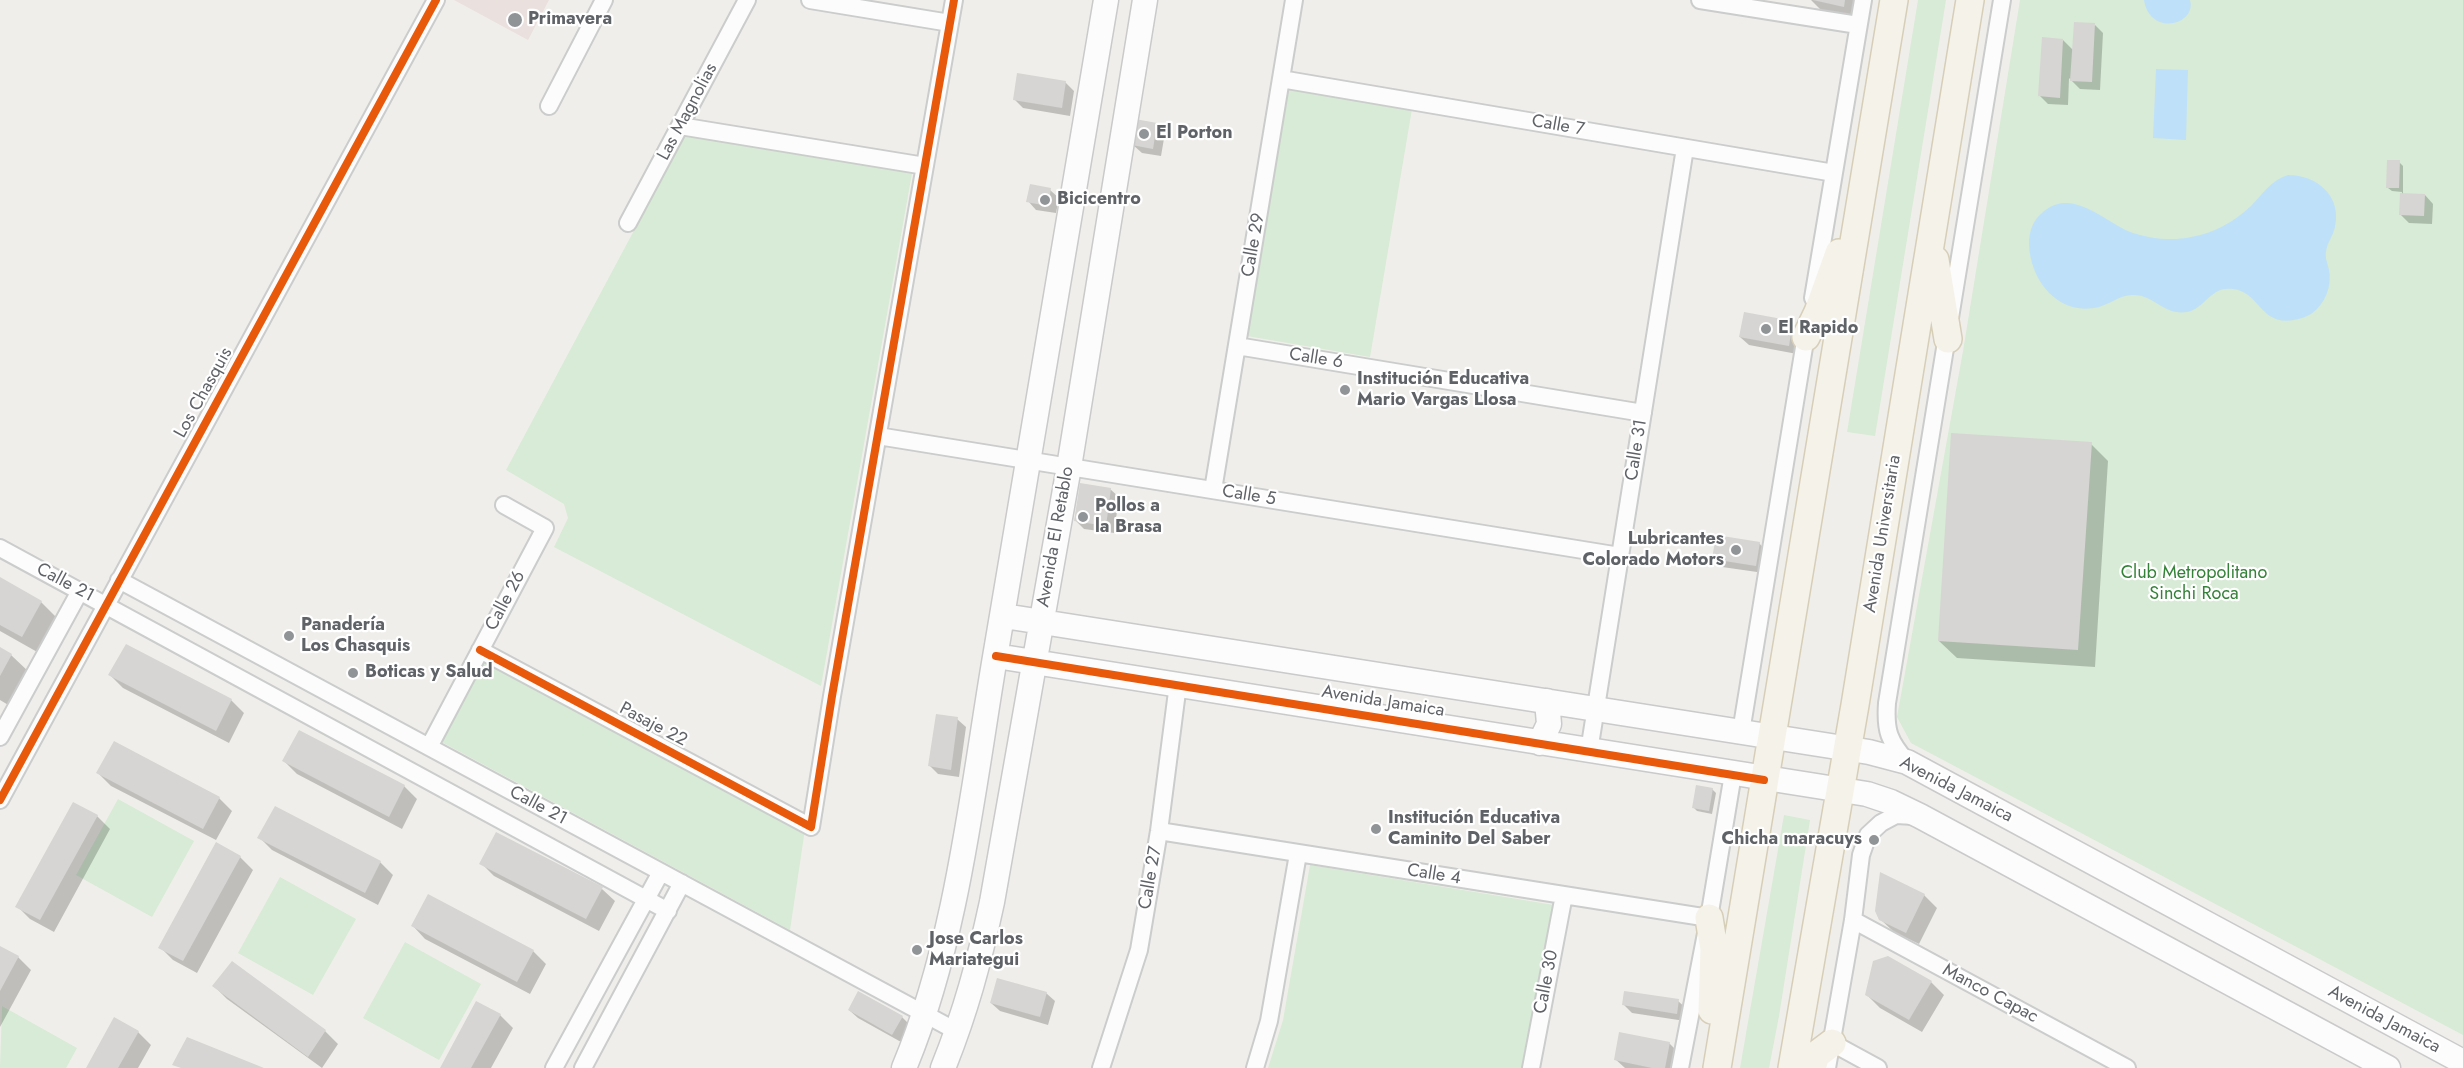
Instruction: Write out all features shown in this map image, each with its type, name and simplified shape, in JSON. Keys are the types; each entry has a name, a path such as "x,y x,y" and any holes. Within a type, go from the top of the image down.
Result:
{"main road":[{"name":"Avenida El Retablo","path":"904,1068 923,1015 956,886 1004,616 1106,0"},
{"name":"Avenida El Retablo","path":"943,1068 958,1032 977,971 992,902 1069,467 1145,0"},
{"path":"1716,1068 1894,0"},
{"name":"Avenida Universitaria","path":"1792,1068 1847,749 1970,0"},
{"path":"1806,337 1860,205"},
{"path":"1931,239 1947,339"},
{"name":"Avenida Jamaica","path":"1004,616 1771,736 1907,762 2463,1062"},
{"name":"Avenida Jamaica","path":"996,656 1764,780 1866,794 1891,802 1920,816 2388,1068"},
{"path":"1540,743 1550,724 1547,701"},
{"path":"1709,918 1714,949 1710,1037 1716,1068"},
{"path":"1812,1068 1816,1055 1830,1056"}],"street":[{"name":"Los Chasquis","path":"0,800 436,0"},
{"path":"549,106 604,0"},
{"name":"Las Magnolias","path":"628,223 747,0"},
{"path":"810,0 950,23"},
{"path":"878,436 954,0"},
{"name":"Calle 29","path":"1213,490 1294,0"},
{"path":"1741,732 1863,0"},
{"name":"Avenida Universitaria","path":"1907,762 1893,745 1886,724 1887,703 2002,0"},
{"path":"1711,1 1858,25"},
{"name":"Calle 7","path":"1281,79 1834,173"},
{"path":"680,126 925,166"},
{"name":"Calle 31","path":"1589,751 1685,148"},
{"name":"Calle 6","path":"1237,346 1643,413"},
{"name":"Calle 5","path":"878,436 1620,556"},
{"name":"Pasaje 22","path":"480,650 811,827 878,436"},
{"name":"Calle 26","path":"429,747 545,528 504,505"},
{"name":"Calle 21","path":"0,548 668,911"},
{"name":"Calle 21","path":"119,580 958,1032"},
{"path":"0,737 80,591"},
{"name":"Calle 27","path":"1101,1068 1139,950 1159,831 1178,684"},
{"path":"1680,1068 1709,918 1733,774"},
{"path":"1878,1068 1830,1056 1853,920 1861,855 1868,835 1881,823 1896,815 1920,816"},
{"name":"Calle 4","path":"1159,831 1709,918"},
{"path":"1255,1068 1269,1021 1298,854"},
{"path":"554,1068 661,872"},
{"path":"583,1068 682,884"},
{"name":"Calle 30","path":"1531,1068 1564,895"},
{"name":"Manco Capac","path":"1853,920 2127,1068"}],"shaded area":[{"name":"Primavera","path":"454,0 549,0 528,40"}],"green space":[{"path":"1918,0 1946,0 1875,436 1847,432"},
{"name":"Club Metropolitano Sinchi Roca","path":"2020,0 2463,0 2463,1035 1911,743 1897,717 1963,351"},
{"path":"1289,88 1412,109 1370,357 1247,336"},
{"path":"685,135 912,173 821,686 554,547 568,518 564,504 506,470"},
{"path":"482,656 805,829 790,930 438,740"},
{"path":"118,799 194,841 152,917 76,875"},
{"path":"1784,815 1810,820 1779,1016 1769,1068 1740,1068"},
{"path":"1310,865 1554,905 1522,1068 1268,1068 1283,1020"},
{"path":"280,877 356,919 313,995 238,953"},
{"path":"405,942 481,984 439,1060 363,1018"},
{"path":"2,1006 77,1048 66,1068 0,1068"}],"water":[{"path":"2144,0 2190,0 2190,9 2187,16 2180,21 2163,23 2148,12"},
{"path":"2156,69 2188,70 2186,140 2153,138"},
{"path":"2288,175 2299,176 2317,183 2325,189 2335,206 2334,230 2326,252 2330,276 2328,289 2320,305 2305,317 2283,321 2274,318 2242,291 2233,289 2225,289 2213,294 2199,306 2187,312 2172,311 2147,298 2132,295 2123,296 2099,307 2084,309 2059,301 2049,293 2035,270 2029,244 2031,230 2040,215 2054,205 2066,203 2077,205 2133,233 2162,239 2177,239 2208,233 2231,222 2251,206 2272,184"}],"building":[{"path":"1813,0 1845,0 1844,7"},
{"path":"2074,22 2095,23 2092,82 2070,81"},
{"path":"2042,37 2063,39 2060,98 2038,96"},
{"path":"1017,73 1066,81 1062,108 1013,100"},
{"name":"El Porton","path":"1135,119 1157,123 1153,149 1132,145"},
{"path":"2387,160 2400,160 2399,188 2386,188"},
{"path":"1030,184 1051,188 1048,206 1026,202"},
{"path":"2400,193 2425,194 2424,216 2399,215"},
{"name":"El Rapido","path":"1744,312 1793,321 1789,346 1739,337"},
{"path":"1951,433 2092,442 2078,650 1938,641"},
{"path":"1080,483 1111,488 1106,526 1074,521"},
{"name":"Lubricantes Colorado Motors","path":"1716,535 1760,542 1756,566 1712,559"},
{"path":"0,577 42,601 22,637 0,625"},
{"path":"126,644 232,699 216,731 108,675"},
{"path":"0,647 12,654 0,676"},
{"path":"936,714 958,717 951,770 928,766"},
{"path":"299,730 405,785 389,817 282,761"},
{"path":"114,741 220,797 203,829 96,773"},
{"path":"1696,785 1713,788 1709,811 1692,808"},
{"path":"73,802 98,815 40,920 15,907"},
{"path":"275,806 381,861 365,893 257,838"},
{"path":"496,832 603,887 586,919 479,864"},
{"path":"216,842 241,856 183,961 158,948"},
{"path":"1880,872 1925,894 1906,933 1879,920 1875,911"},
{"path":"428,894 534,950 517,982 411,926"},
{"path":"0,946 19,956 0,991"},
{"path":"1888,956 1932,981 1909,1020 1865,995 1873,961"},
{"path":"232,961 326,1030 308,1057 212,986"},
{"path":"997,978 1047,992 1040,1017 990,1003"},
{"path":"858,991 903,1016 892,1035 848,1010"},
{"path":"1624,991 1679,999 1677,1014 1622,1005"},
{"path":"476,1001 501,1014 471,1068 440,1068"},
{"path":"114,1017 139,1031 118,1068 86,1068"},
{"path":"1619,1032 1670,1042 1665,1068 1652,1068 1614,1060"},
{"path":"187,1037 264,1068 181,1068 172,1065"}],"cycle path":[{"path":"0,800 436,0"},
{"path":"480,650 811,827 954,0"},
{"path":"996,656 1764,780"}],"place":[{"name":"Primavera","path":"515,20"},
{"name":"El Porton","path":"1144,134"},
{"name":"Bicicentro","path":"1045,200"},
{"name":"El Rapido","path":"1766,329"},
{"name":"Institución Educativa Mario Vargas Llosa","path":"1345,390"},
{"name":"Pollos a la Brasa","path":"1083,517"},
{"name":"Lubricantes Colorado Motors","path":"1736,550"},
{"name":"Panadería Los Chasquis","path":"289,636"},
{"name":"Boticas y Salud","path":"353,673"},
{"name":"Institución Educativa Caminito Del Saber","path":"1376,829"},
{"name":"Chicha maracuys","path":"1874,840"},
{"name":"Jose Carlos Mariategui","path":"917,950"}]}
